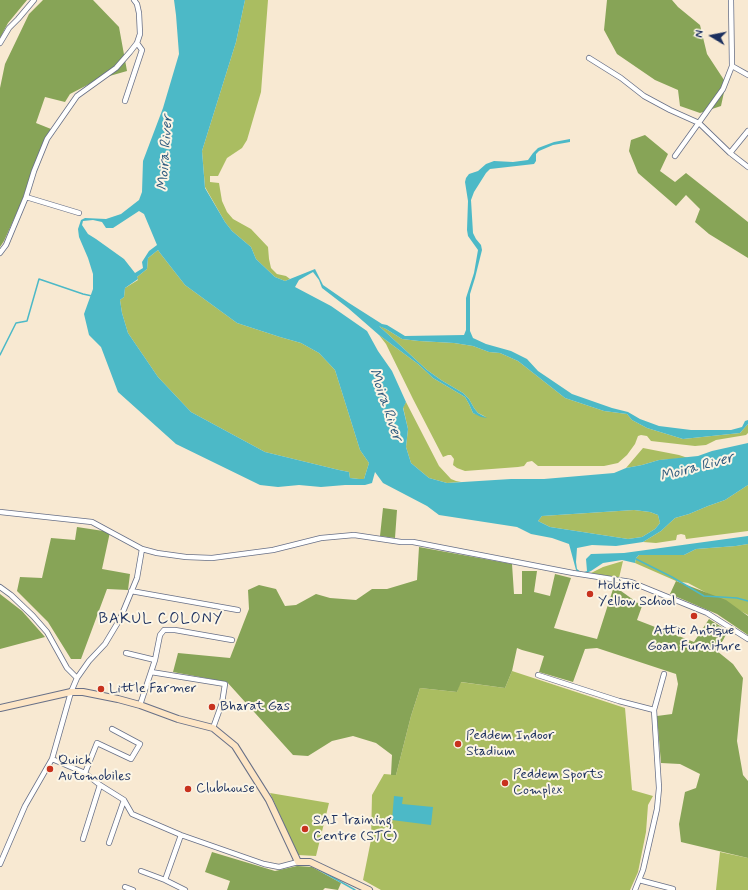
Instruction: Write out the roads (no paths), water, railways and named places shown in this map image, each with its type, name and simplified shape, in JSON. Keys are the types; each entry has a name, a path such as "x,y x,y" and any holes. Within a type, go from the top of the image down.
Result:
{"street":[{"path":"0,43 9,28 18,20 34,0"},
{"path":"0,253 6,245 26,197 34,171 47,139 77,96 116,68 137,43 140,34 139,13 137,4 134,0"},
{"path":"675,156 723,89 732,66 731,0"},
{"path":"125,101 142,50 137,43"},
{"path":"589,58 621,78 644,96 699,123 730,153 748,166"},
{"path":"732,66 748,75"},
{"path":"730,153 748,131"},
{"path":"26,197 79,213"},
{"path":"0,512 92,522 142,549 156,554 186,557 212,558 273,550 321,538 354,535 401,542 413,542 573,573 632,582 706,613 748,639"},
{"path":"0,864 25,806 52,759 71,692 77,678 89,661 105,644 120,619 137,578 142,549"},
{"path":"0,587 11,595 33,616 47,632 67,668 77,678"},
{"path":"131,591 238,610"},
{"path":"140,705 155,660 160,635 164,630 175,630 232,640"},
{"path":"126,652 155,660"},
{"path":"151,672 225,684 222,703 213,728"},
{"path":"538,674 619,701 654,710"},
{"path":"635,890 643,870 657,809 659,788 654,710 664,674"},
{"path":"0,708 71,692 82,692 140,705 178,719 213,728 235,746 268,800 298,862"},
{"path":"85,774 97,743 131,759 140,744 112,728"},
{"path":"52,759 85,774 124,800 132,814 181,834 264,864 279,867 298,862 310,862 365,889"},
{"path":"83,839 100,785"},
{"path":"109,843 124,800"},
{"path":"165,880 181,834"},
{"path":"141,871 186,890"},
{"path":"639,880 672,889"},
{"path":"125,887 133,890"}],"water":[{"name":"Moira River","path":"174,0 245,0 236,42 202,151 205,188 225,222 232,231 251,247 256,259 275,277 285,281 315,269 323,285 382,324 387,325 405,336 464,335 466,330 466,298 474,273 478,250 468,236 467,230 468,201 465,182 469,174 478,171 486,164 494,161 513,162 528,160 538,148 554,142 570,139 570,142 553,145 539,151 536,154 536,161 534,164 490,169 474,192 471,200 473,233 481,245 482,250 470,294 470,331 473,338 486,344 511,351 527,359 538,371 572,394 628,412 640,419 659,426 691,430 731,430 742,427 745,421 748,420 748,424 740,433 683,439 647,428 632,420 627,414 604,411 565,398 518,361 500,353 489,352 473,346 454,343 402,339 379,326 427,370 463,393 478,413 487,418 481,417 473,413 465,397 433,378 418,364 379,335 322,288 319,280 313,272 299,280 295,287 331,306 367,331 378,351 392,371 406,402 403,408 408,429 406,447 411,463 429,478 447,483 511,479 544,479 614,473 626,468 659,460 698,456 712,451 748,443 748,485 725,500 675,518 661,531 643,542 616,546 592,545 577,548 577,569 581,572 587,571 586,559 591,554 624,553 748,536 748,544 696,549 684,555 639,555 636,558 635,563 622,560 603,563 584,574 578,573 569,544 552,538 531,534 517,527 439,515 427,506 383,483 375,472 372,483 365,485 321,487 299,485 278,487 260,485 176,444 118,392 101,347 89,335 84,314 93,289 93,274 79,237 78,229 81,220 85,218 106,219 121,214 139,200 142,192 143,161 163,108 179,54","holes":["139,211 144,214 157,245 149,251 142,262 143,268 135,273 124,259 88,234 82,225 83,221 93,220 102,222 106,228 113,228","158,250 185,285 237,323 301,343 319,353 335,370 360,450 369,463 364,479 350,478 349,472 265,452 191,412 158,377 128,333 122,313 120,300 124,297 125,288 138,279 137,277 147,269 148,258","634,510 650,512 658,515 660,523 655,529 642,537 628,539 550,527 538,521 542,516"]},
{"path":"394,796 403,797 402,804 433,807 431,825 392,820"}],"waterway":[{"path":"0,355 16,323 27,321 39,279 92,296"},
{"path":"636,559 672,577 704,596 737,598 748,601"},
{"path":"316,868 355,890"}],"place":[{"name":"Holistic Yellow School","path":"590,594"},
{"name":"Attic Antique Goan Furniture","path":"694,616"},
{"name":"Little Farmer","path":"101,689"},
{"name":"Bharat Gas","path":"212,707"},
{"name":"Peddem Indoor Stadium","path":"458,744"},
{"name":"Quick Automobiles","path":"50,769"},
{"name":"Peddem Sports Complex","path":"505,783"},
{"name":"Clubhouse","path":"188,789"},
{"name":"SAI Training Centre (STC)","path":"305,829"}],"district":[{"name":"BAKUL COLONY","path":"161,620"}]}
